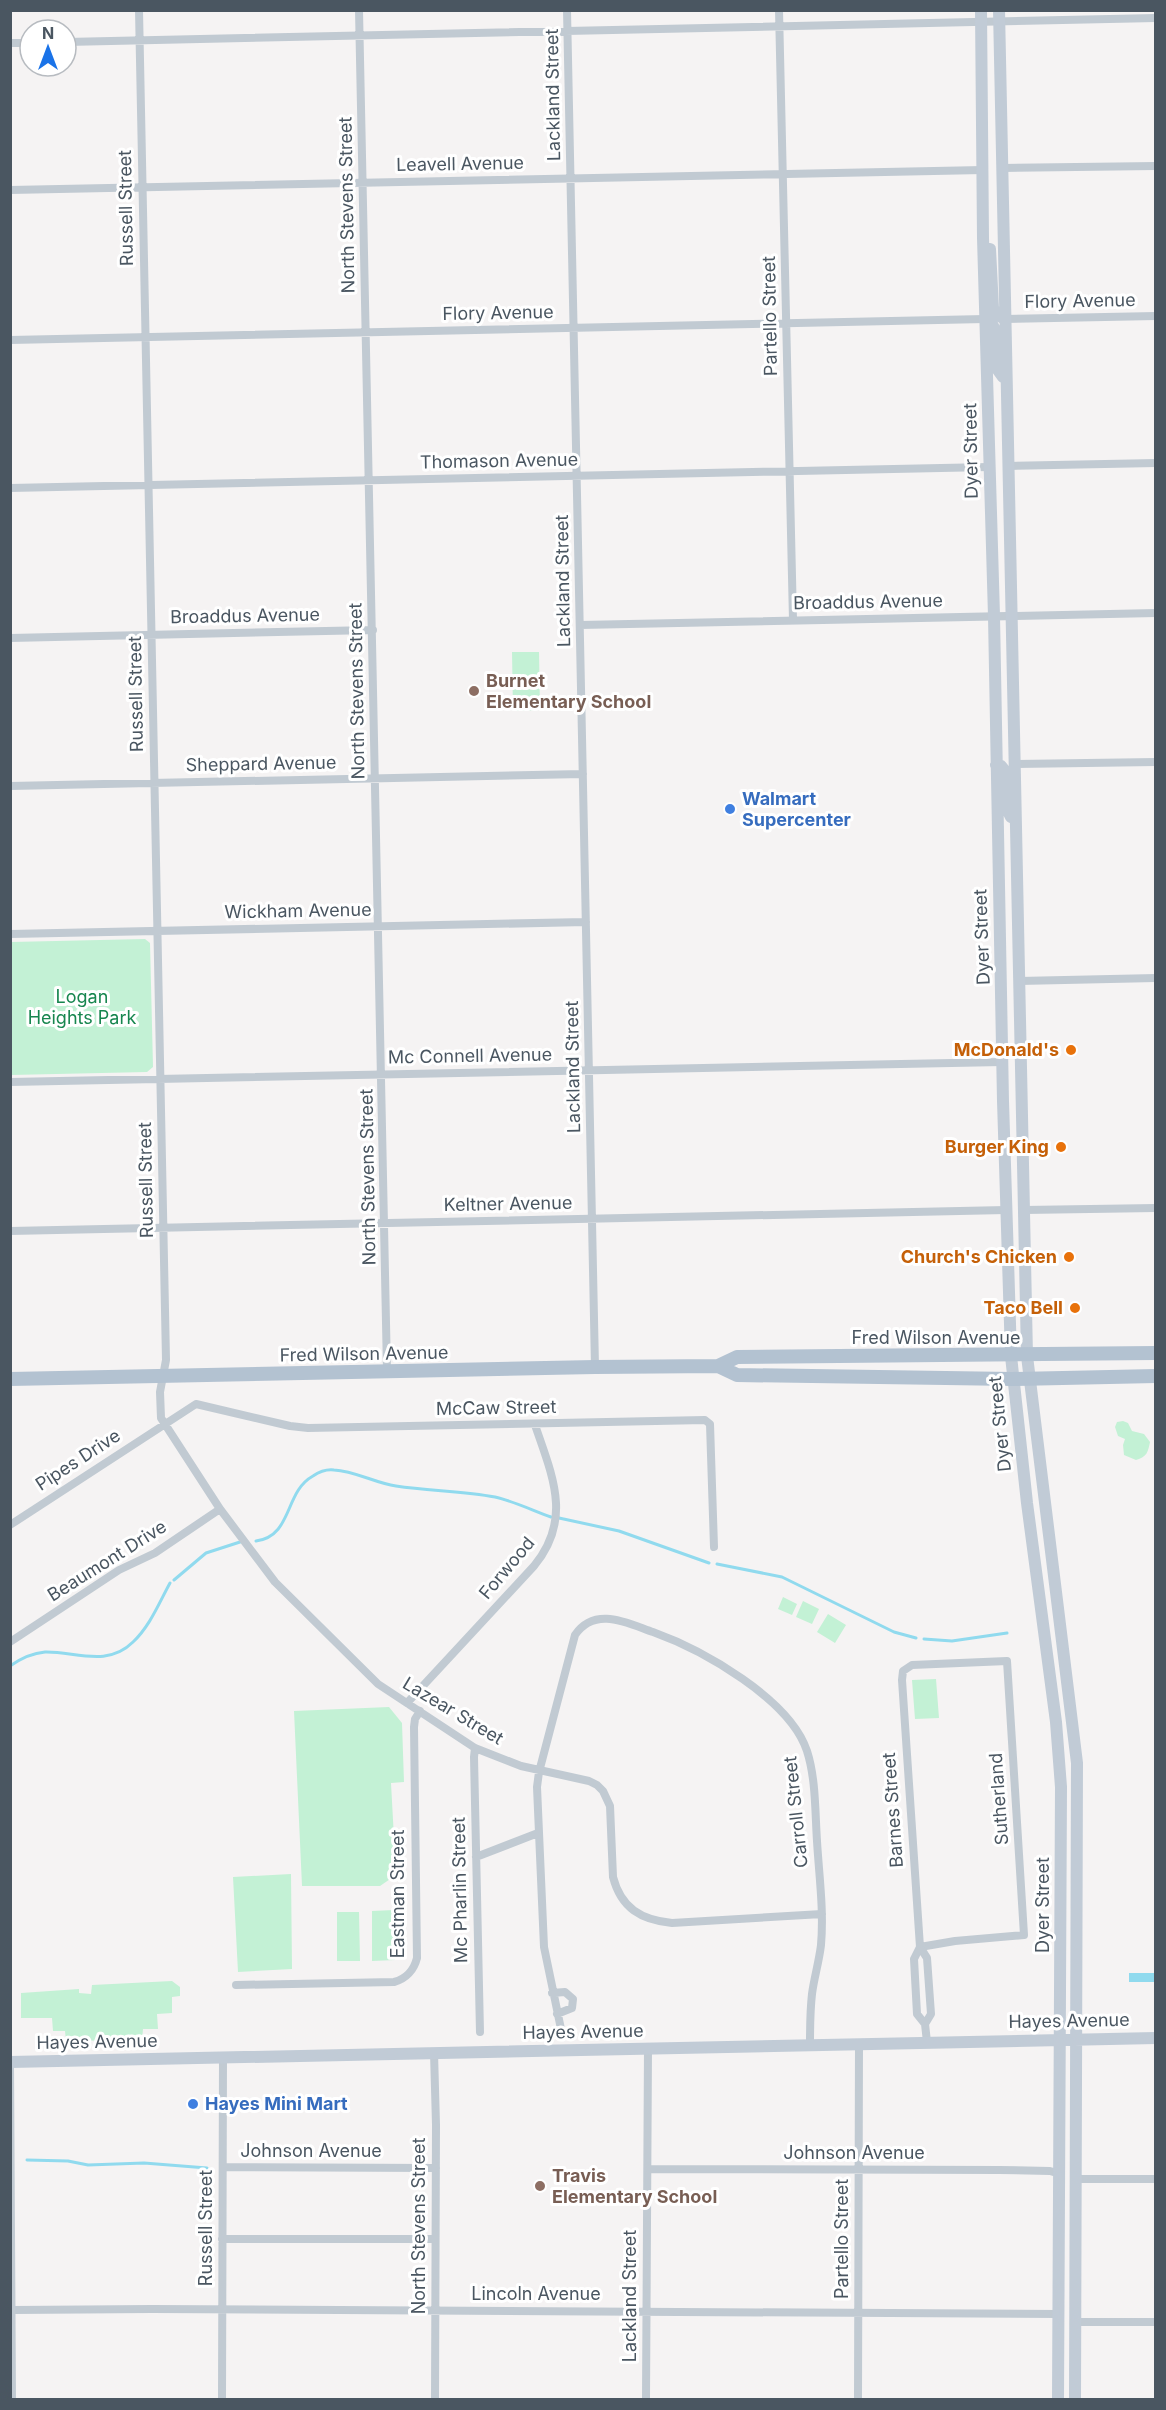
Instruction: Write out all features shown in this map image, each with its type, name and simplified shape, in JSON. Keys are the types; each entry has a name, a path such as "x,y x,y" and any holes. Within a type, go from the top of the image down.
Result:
{"main road":[{"name":"Dyer Street","path":"981,16 983,238 994,616 1002,1062 1012,1379 1060,1766 1061,2040 1058,2400"},
{"name":"Dyer Street","path":"999,16 1027,1356 1077,1764 1075,2400"},
{"path":"983,238 990,246 993,308 996,314 1004,319"},
{"path":"986,319 995,330 998,370 1006,380"},
{"path":"996,765 1001,766 1005,771 1008,811 1016,825"},
{"path":"1000,933 1006,940 1012,978 1019,981"},
{"path":"1002,1062 1008,1062 1012,1066 1013,1089 1016,1100 1021,1106"},
{"path":"1006,1170 1014,1189 1016,1209 1024,1210"},
{"name":"Fred Wilson Avenue","path":"10,1378 718,1366 737,1357 1155,1353"},
{"name":"Fred Wilson Avenue","path":"718,1366 737,1375 1012,1379 1155,1376"},
{"name":"Hayes Avenue","path":"10,2063 1155,2038"},
{"path":"1059,2234 1064,2247 1067,2273 1067,2317 1075,2322"}],"street":[{"name":"Russell Street","path":"139,10 164,1228 166,1360 160,1392 161,1418 165,1423"},
{"name":"North Stevens Street","path":"359,10 386,1223 387,1371"},
{"name":"Lackland Street","path":"567,10 595,1367"},
{"name":"Partello Street","path":"779,10 793,620"},
{"path":"78,42 780,27 981,16 1155,18"},
{"path":"1002,168 1155,166"},
{"name":"Leavell Avenue","path":"10,190 983,170"},
{"name":"Flory Avenue","path":"1004,319 1155,316"},
{"name":"Flory Avenue","path":"10,340 986,319"},
{"path":"1008,466 1155,463"},
{"name":"Thomason Avenue","path":"10,488 989,467"},
{"name":"Broaddus Avenue","path":"580,625 1155,613"},
{"name":"Broaddus Avenue","path":"10,638 373,630"},
{"path":"1015,764 1155,762"},
{"name":"Sheppard Avenue","path":"10,786 583,774"},
{"name":"Wickham Avenue","path":"10,934 586,922"},
{"path":"1019,981 1155,978"},
{"name":"Mc Connell Avenue","path":"10,1082 1002,1062"},
{"path":"1024,1210 1155,1208"},
{"name":"Keltner Avenue","path":"10,1231 1006,1210"},
{"name":"McCaw Street","path":"165,1423 196,1404 298,1428 708,1421 710,1424 714,1547"},
{"name":"Lazear Street","path":"165,1423 220,1509 280,1588 378,1684 476,1748 539,1772 589,1781 603,1791 610,1806 613,1877 623,1901 636,1914 648,1919 672,1923 822,1914"},
{"name":"Pipes Drive","path":"10,1525 165,1423"},
{"name":"Forwood","path":"407,1703 547,1550 558,1500 535,1425"},
{"name":"Beaumont Drive","path":"10,1642 119,1570 154,1553 220,1509"},
{"name":"Carroll Street","path":"539,1772 572,1644 581,1628 595,1620 611,1619 689,1646 773,1701 799,1732 811,1765 822,1914 820,1953 811,2003 810,2044"},
{"name":"Sutherland","path":"903,1671 912,1665 1007,1662 1024,1935 955,1941 920,1947"},
{"name":"Barnes Street","path":"903,1671 920,1947 927,1958 931,2014 925,2024"},
{"name":"Eastman Street","path":"236,1985 394,1982 412,1970 417,1958 414,1727 415,1719 420,1712"},
{"name":"Mc Pharlin Street","path":"476,1748 474,1757 480,2032"},
{"path":"539,1772 538,1833 544,1947 561,2029"},
{"path":"476,1857 538,1833"},
{"name":"Barnes Street","path":"920,1947 914,1959 918,2014 925,2024 927,2042"},
{"path":"552,1993 565,1992 573,2000 572,2008 557,2014"},
{"name":"Partello Street","path":"858,2400 859,2043"},
{"name":"Lackland Street","path":"646,2400 648,2048"},
{"name":"North Stevens Street","path":"434,2052 435,2400"},
{"name":"Russell Street","path":"222,2400 223,2057"},
{"path":"10,2063 12,2400"},
{"name":"Johnson Avenue","path":"223,2167 436,2168"},
{"name":"Johnson Avenue","path":"648,2169 1050,2171 1060,2174"},
{"path":"1076,2179 1155,2180"},
{"path":"222,2239 435,2240"},
{"name":"Lincoln Avenue","path":"13,2310 1058,2314"},
{"path":"1075,2322 1155,2322"}],"green space":[{"path":"512,652 539,652 540,710 513,711"},
{"name":"Logan Heights Park","path":"145,939 150,943 153,1067 147,1072 11,1075 11,942"},
{"path":"1117,1422 1128,1423 1132,1431 1144,1434 1150,1442 1149,1449 1140,1459 1136,1460 1124,1455 1125,1439 1118,1436 1115,1427"},
{"path":"783,1597 797,1604 792,1615 778,1609"},
{"path":"803,1601 819,1609 812,1624 796,1617"},
{"path":"828,1614 846,1625 835,1643 817,1632"},
{"path":"936,1679 939,1718 915,1719 912,1680"},
{"path":"389,1707 402,1723 404,1782 391,1783 396,1875 380,1886 302,1886 294,1711"},
{"path":"291,1874 292,1969 238,1972 233,1877"},
{"path":"394,1910 395,1960 372,1961 372,1911"},
{"path":"337,1912 359,1912 360,1961 337,1961"},
{"path":"172,1981 180,1987 180,1996 172,1997 172,2013 157,2014 158,2029 143,2029 142,2040 66,2041 65,2031 53,2031 52,2018 21,2018 21,1993 79,1989 79,1993 91,1994 92,1985"}],"water":[{"path":"1129,1973 1155,1973 1155,1982 1129,1982"}],"waterway":[{"path":"256,1541 276,1531 304,1483 318,1473 328,1470 350,1472 396,1486 495,1497 551,1517"},
{"path":"559,1518 619,1531 709,1563"},
{"path":"174,1580 206,1553 240,1542"},
{"path":"717,1564 782,1577 894,1632 916,1638"},
{"path":"10,1666 27,1657 45,1652 101,1656 123,1650 144,1629 170,1583"},
{"path":"924,1639 952,1641 1007,1633"},
{"path":"27,2160 68,2161 88,2165 144,2163 207,2168"}],"place":[{"name":"Burnet Elementary School","path":"474,691"},
{"name":"Walmart Supercenter","path":"730,809"},
{"name":"McDonald's","path":"1071,1050"},
{"name":"Burger King","path":"1061,1147"},
{"name":"Church's Chicken","path":"1069,1257"},
{"name":"Taco Bell","path":"1075,1308"},
{"name":"Hayes Mini Mart","path":"193,2104"},
{"name":"Travis Elementary School","path":"540,2186"}]}
